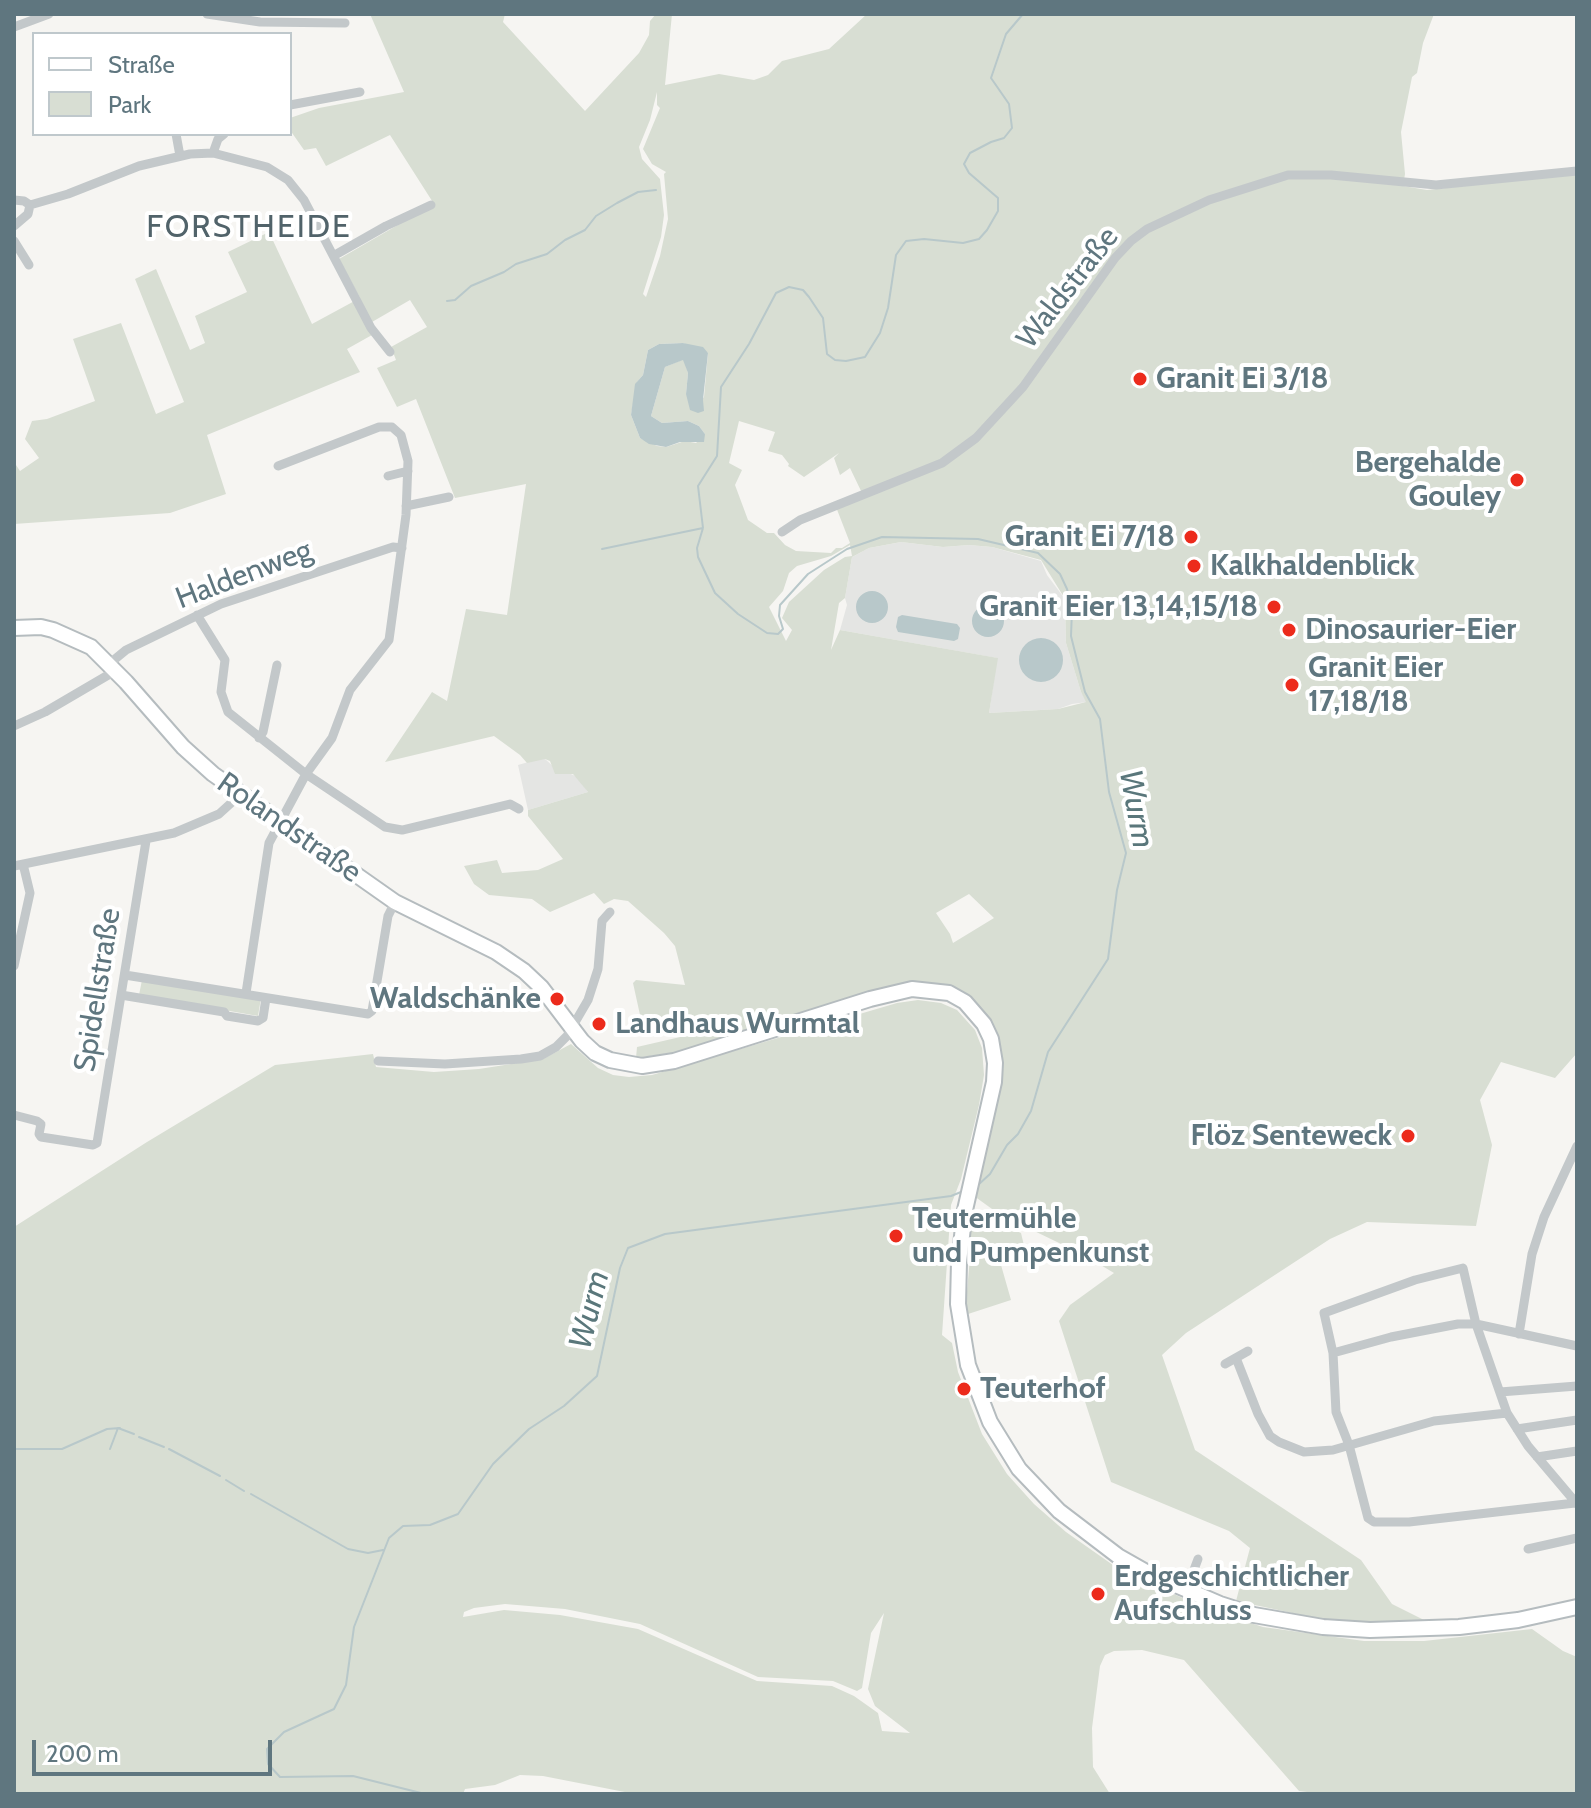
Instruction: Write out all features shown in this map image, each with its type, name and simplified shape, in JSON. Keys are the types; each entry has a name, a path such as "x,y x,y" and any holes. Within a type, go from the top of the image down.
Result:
{"main road":[{"name":"Rolandstraße","path":"14,628 41,627 70,635 91,647 204,767 395,902 496,952 524,971 595,1053 610,1060 628,1065 674,1061 894,993 926,989 949,993 965,1002 984,1024 991,1039 995,1063 992,1093 965,1210 959,1262 958,1304 968,1365 990,1422 1019,1469 1059,1511 1118,1556 1186,1591 1269,1618 1323,1627 1370,1630 1459,1627 1518,1620 1577,1607"}],"street":[{"path":"14,27 49,14"},
{"path":"207,14 239,21 316,18 345,23"},
{"path":"292,104 360,92"},
{"path":"176,136 180,156"},
{"path":"213,153 222,136"},
{"path":"14,200 30,205 68,194 139,166 180,156 213,153 267,167 288,180 304,200 371,328 390,352"},
{"name":"Waldstraße","path":"782,532 800,520 942,463 976,438 1023,387 1115,258 1131,241 1147,229 1209,200 1288,175 1331,175 1436,185 1577,171"},
{"path":"14,226 28,214 30,205"},
{"path":"335,255 431,205"},
{"path":"14,241 29,265"},
{"path":"246,993 269,843 306,774 332,738 350,690 389,640 406,506 408,471 401,435 386,425 278,466"},
{"path":"388,476 408,471"},
{"path":"406,506 449,497"},
{"name":"Haldenweg","path":"14,726 45,712 112,667 126,650 197,615 221,604 393,547 402,548"},
{"path":"197,615 225,660 221,683 223,702 234,718 306,774 369,817 394,830 402,830 510,804 519,809"},
{"path":"259,738 263,732 277,665"},
{"path":"14,966 30,893 18,865 174,833 219,814 241,794"},
{"name":"Spidellstraße","path":"14,1115 41,1124 41,1137 93,1145 97,1143 146,841"},
{"path":"125,975 368,1014 372,1011 388,916 395,902"},
{"path":"378,1061 445,1064 521,1059 540,1056 556,1047 572,1029 593,986 598,969 602,921 610,912"},
{"path":"121,995 224,1012 227,1016 258,1021 263,1018 266,998"},
{"path":"1519,1334 1523,1300 1540,1229 1577,1146"},
{"path":"1463,1268 1476,1324 1507,1413 1537,1457 1576,1504 1409,1522 1374,1522 1368,1518 1349,1445 1336,1412 1333,1353 1324,1313 1415,1280 1463,1268"},
{"path":"1333,1353 1428,1330 1476,1324 1577,1346"},
{"path":"1225,1364 1248,1351"},
{"path":"1236,1358 1270,1436 1304,1452 1319,1453 1434,1421 1507,1413"},
{"path":"1500,1392 1577,1386"},
{"path":"1517,1429 1577,1420"},
{"path":"1537,1457 1577,1451"},
{"path":"1528,1549 1577,1538"},
{"path":"1186,1591 1198,1559"}],"shaded area":[{"path":"683,343 703,347 708,353 704,411 698,413 690,410 686,394 688,373 683,360 665,367 651,416 662,423 688,421 699,426 705,434 704,442 680,442 666,447 649,444 640,438 631,415 635,384 643,375 648,350 659,344"},
{"path":"901,542 943,547 992,547 1041,561 1047,575 1065,599 1066,643 1087,702 1058,709 989,713 997,658 840,630 847,605 845,598 852,557 869,548"},
{"path":"872,591 883,596 888,607 883,618 872,623 861,618 856,607 861,596"},
{"path":"988,605 1000,609 1004,621 1000,633 988,637 976,633 972,621 976,609"},
{"path":"902,615 957,624 960,628 958,639 954,641 898,632 898,617"},
{"path":"1041,638 1057,644 1063,660 1057,676 1041,682 1025,676 1019,660 1025,644"},
{"path":"545,759 554,767 578,777 588,792 528,810 518,765"}],"green space":[{"path":"370,14 505,14 503,22 585,111 639,53 649,35 650,21 656,14 672,14 665,85 719,74 754,80 768,75 782,61 829,49 867,14 1434,14 1423,43 1417,73 1412,77 1401,132 1405,174 1403,186 1427,190 1577,174 1577,1053 1555,1078 1501,1062 1480,1100 1492,1145 1476,1226 1367,1222 1330,1239 1186,1333 1162,1355 1195,1450 1361,1560 1392,1604 1432,1624 1349,1625 1236,1601 1250,1548 1229,1531 1111,1482 1059,1321 1070,1305 1114,1273 999,1214 974,1196 1000,1079 998,1036 978,1005 952,987 921,982 866,994 691,1050 636,1058 637,1047 689,1035 682,1014 642,1024 633,983 636,980 685,985 675,946 664,933 628,901 614,899 604,904 594,893 550,912 532,899 489,895 474,884 464,866 497,860 502,873 538,870 563,859 528,816 528,810 588,792 573,774 555,774 550,761 545,759 527,763 494,736 385,762 432,692 447,701 466,609 507,615 526,484 455,498 416,399 397,407 377,368 396,360 391,347 427,327 410,300 372,322 372,335 347,349 360,372 207,435 226,494 170,513 14,524 14,462 20,471 39,458 25,439 32,421 47,419 95,401 73,339 121,323 156,414 184,402 135,279 156,269 190,350 205,343 195,316 247,292 228,252 269,232 312,324 360,298 339,259 434,204 390,135 326,166 316,148 304,150 292,133 292,117 319,108 404,92","holes":["657,92 660,108 643,149 652,164 666,172 668,219 646,297 643,294 661,237 664,215 660,179 642,159 639,147","683,343 708,353 702,400 686,394 688,373 684,359 665,367 651,416 662,423 688,421 699,426 705,434 696,443 685,441 666,447 657,446 640,438 631,415 637,382 643,375 648,350 659,344","739,421 775,432 768,451 782,455 788,466 804,477 839,453 834,458 840,475 850,468 862,493 940,463 976,436 943,464 836,507 850,543 831,553 796,551 774,533 767,533 748,520 735,485 742,470 729,463","901,542 943,547 969,545 992,547 1041,560 1065,599 1066,643 1086,702 1058,709 989,713 998,658 840,630 831,650 839,603 845,598 852,557 869,548","850,545 852,556 824,570 789,602 782,618 792,630 786,641 769,607 783,591 789,573 797,566 831,556","969,894 994,918 953,943 936,913"]},
{"path":"142,980 261,998 258,1016 139,995"},
{"path":"918,1000 941,1003 957,1010 975,1030 982,1048 984,1075 979,1105 961,1179 951,1205 942,1335 952,1343 958,1372 982,1434 1007,1474 1034,1504 1066,1532 1120,1570 1207,1609 1263,1627 1364,1641 1424,1641 1532,1629 1577,1657 1577,1794 1323,1794 1299,1791 1184,1660 1142,1650 1114,1651 1105,1655 1100,1666 1092,1728 1093,1767 1110,1794 635,1794 543,1776 520,1775 495,1785 465,1789 463,1794 14,1794 14,1227 275,1065 373,1054 376,1067 434,1072 479,1069 543,1059 571,1044 598,1068 613,1075 652,1075 897,1003","holes":["505,1604 565,1609 640,1624 758,1677 833,1681 857,1691 862,1688 871,1633 884,1613 868,1689 875,1706 910,1733 882,1731 878,1713 854,1696 832,1686 757,1681 638,1629 560,1615 504,1610 463,1617 464,1612 474,1608"]},
{"path":"976,1219 992,1220 1021,1233 1027,1258 1001,1265 1011,1300 965,1315 970,1257 967,1230 968,1223"}],"waterway":[{"name":"Wurm","path":"978,1185 990,1174 1007,1145 1018,1134 1031,1111 1048,1052 1108,959 1117,890 1126,853 1109,792 1100,719 1085,692 1071,636 1072,610 1067,589 1060,574 1038,553 978,539 882,537 847,549 808,574 780,605 783,629 778,634 767,633 738,614 715,593 698,557 697,548 703,528 698,486 717,456 721,387 749,344 776,293 789,287 803,290 823,318 827,354 835,360 865,357 880,333 888,308 896,255 906,241 924,239 963,243 979,239 987,230 998,211 998,198 969,173 964,164 970,153 1004,138 1012,128 1009,104 991,78 1006,34 1023,14"},
{"path":"447,301 455,300 471,286 516,264 547,254 585,230 596,216 617,203 638,192 656,190"},
{"path":"602,549 703,528"},
{"name":"Wurm","path":"425,1794 353,1776 280,1777 268,1764 267,1749 284,1732 334,1709 346,1685 354,1627 389,1538 403,1526 430,1525 458,1514 493,1464 529,1429 564,1406 597,1376 620,1268 628,1248 665,1234 951,1196 961,1192"},
{"path":"110,1449 118,1428 134,1434"},
{"path":"14,1449 62,1449 107,1429 120,1428"},
{"path":"139,1437 164,1447"},
{"path":"169,1449 220,1476"},
{"path":"226,1480 244,1491"},
{"path":"251,1494 348,1549 368,1553 383,1550"}],"place":[{"name":"Granit Ei 3/18","path":"1140,379"},
{"name":"Bergehalde Gouley","path":"1517,480"},
{"name":"Granit Ei 7/18","path":"1191,537"},
{"name":"Kalkhaldenblick","path":"1194,566"},
{"name":"Granit Eier 13,14,15/18","path":"1274,607"},
{"name":"Dinosaurier-Eier","path":"1289,630"},
{"name":"Granit Eier 17,18/18","path":"1292,685"},
{"name":"Waldschänke","path":"557,999"},
{"name":"Landhaus Wurmtal","path":"599,1024"},
{"name":"Flöz Senteweck","path":"1408,1136"},
{"name":"Teutermühle und Pumpenkunst","path":"896,1236"},
{"name":"Teuterhof","path":"964,1389"},
{"name":"Erdgeschichtlicher Aufschluss","path":"1098,1594"}],"district":[{"name":"FORSTHEIDE","path":"249,228"}]}
